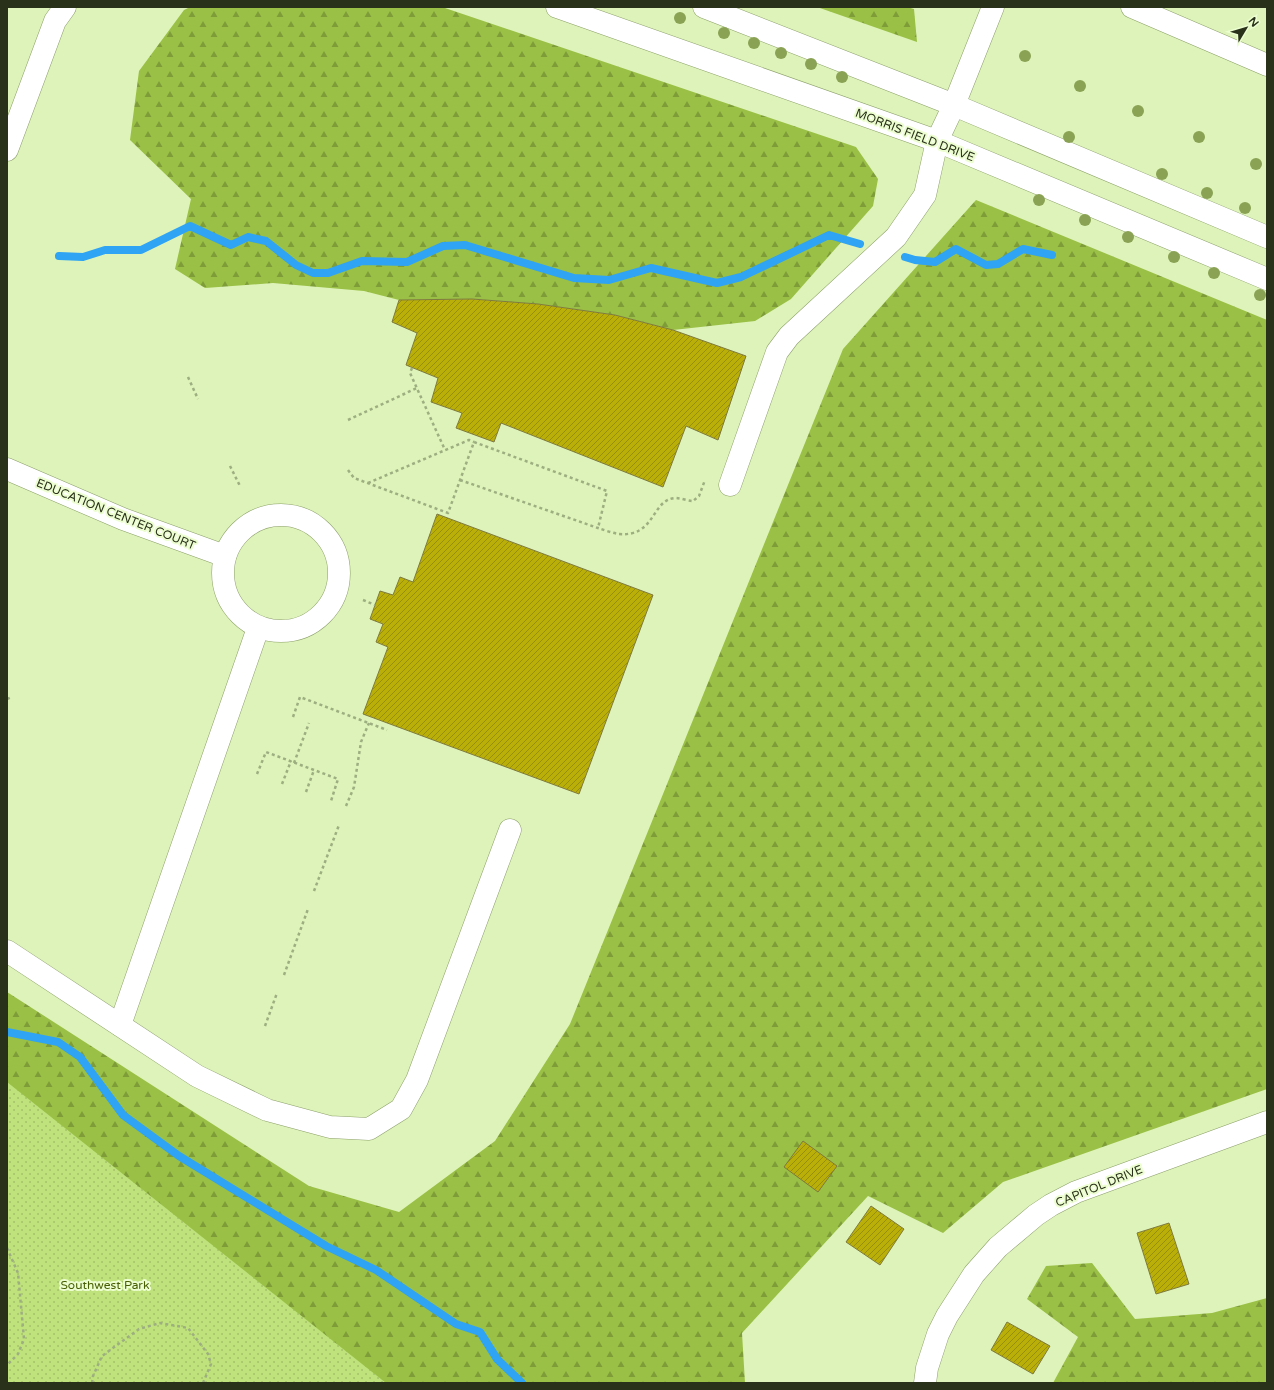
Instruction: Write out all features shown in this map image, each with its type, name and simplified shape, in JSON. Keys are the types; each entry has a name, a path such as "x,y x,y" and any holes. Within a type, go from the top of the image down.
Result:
{"street":[{"name":"MORRIS FIELD DRIVE","path":"557,7 937,141 1267,279"},
{"path":"704,7 954,105 1267,237"},
{"path":"730,485 777,352 789,336 896,237 925,195 937,141 954,105 993,7"},
{"path":"1132,7 1267,65"},
{"path":"7,150 58,12"},
{"name":"EDUCATION CENTER COURT","path":"7,469 123,519 226,556"},
{"path":"274,515 294,516 312,523 327,536 336,554 340,573 337,591 328,609 314,622 296,630 277,632 258,628 242,618 230,603 223,584 223,565 228,547 240,531 255,520 274,515"},
{"path":"120,1025 258,628"},
{"path":"7,951 197,1076 267,1110 330,1127 370,1129 401,1109 417,1080 510,830"},
{"name":"CAPITOL DRIVE","path":"925,1383 927,1368 938,1334 947,1316 974,1274 998,1247 1036,1215 1051,1204 1076,1192 1267,1122"}],"path":[{"path":"412,368 410,373 445,450"},
{"path":"188,377 198,399"},
{"path":"348,420 417,388"},
{"path":"368,483 469,440 607,491 598,528"},
{"path":"348,470 354,478 448,512 474,442"},
{"path":"230,466 240,486"},
{"path":"460,480 618,534 631,533 640,530 650,521 665,501 675,498 693,501 699,496 701,490"},
{"path":"363,600 375,605"},
{"path":"7,699 12,697"},
{"path":"293,717 300,697 387,730"},
{"path":"346,806 354,787 362,742 369,723"},
{"path":"282,784 309,724"},
{"path":"257,774 266,752 338,779 331,801"},
{"path":"306,792 314,770"},
{"path":"314,891 339,825"},
{"path":"284,974 308,909"},
{"path":"266,1026 277,992"},
{"path":"7,1248 18,1273 24,1339 18,1354 7,1365"},
{"path":"92,1383 93,1376 102,1356 139,1329 160,1323 188,1328 208,1354 211,1364 203,1383"}],"green space":[{"path":"190,7 442,7 856,147 878,179 873,206 791,299 755,321 673,330 615,315 538,304 472,299 399,300 364,291 273,283 205,288 175,269 191,199 130,140 139,71 184,10"},
{"path":"817,7 907,7 914,9 917,42"},
{"path":"976,200 1267,320 1267,1089 1003,1182 943,1233 868,1196 742,1333 745,1383 7,1383 7,992 309,1186 399,1212 495,1141 570,1024 843,349"},
{"name":"Southwest Park","path":"7,1082 386,1383 7,1383"},
{"path":"1092,1263 1135,1319 1212,1313 1267,1298 1267,1383 1053,1383 1078,1337 1027,1299 1046,1266"}],"building":[{"path":"472,299 538,304 615,315 673,330 746,356 718,440 686,426 663,487 501,423 494,442 456,428 462,413 431,402 438,378 406,365 417,333 392,322 399,300"},
{"path":"437,514 653,595 579,794 363,714 388,647 376,642 383,624 370,619 380,591 393,595 400,577 413,582"},
{"path":"803,1141 837,1166 818,1192 784,1167"},
{"path":"871,1206 904,1229 880,1265 846,1242"},
{"path":"1169,1223 1189,1284 1156,1294 1137,1233"},
{"path":"1007,1322 1050,1346 1033,1374 991,1350"}],"waterway":[{"path":"59,256 83,257 105,250 141,250 190,226 231,245 248,237 266,241 296,265 313,273 328,273 362,261 407,262 443,246 465,245 574,278 609,280 651,268 717,283 741,277 829,235 860,244"},
{"path":"905,257 915,260 935,262 956,249 986,265 998,264 1023,249 1052,255"},
{"path":"7,1032 58,1042 80,1057 123,1115 179,1156 326,1246 376,1270 456,1324 480,1332 497,1359 522,1383"}]}
